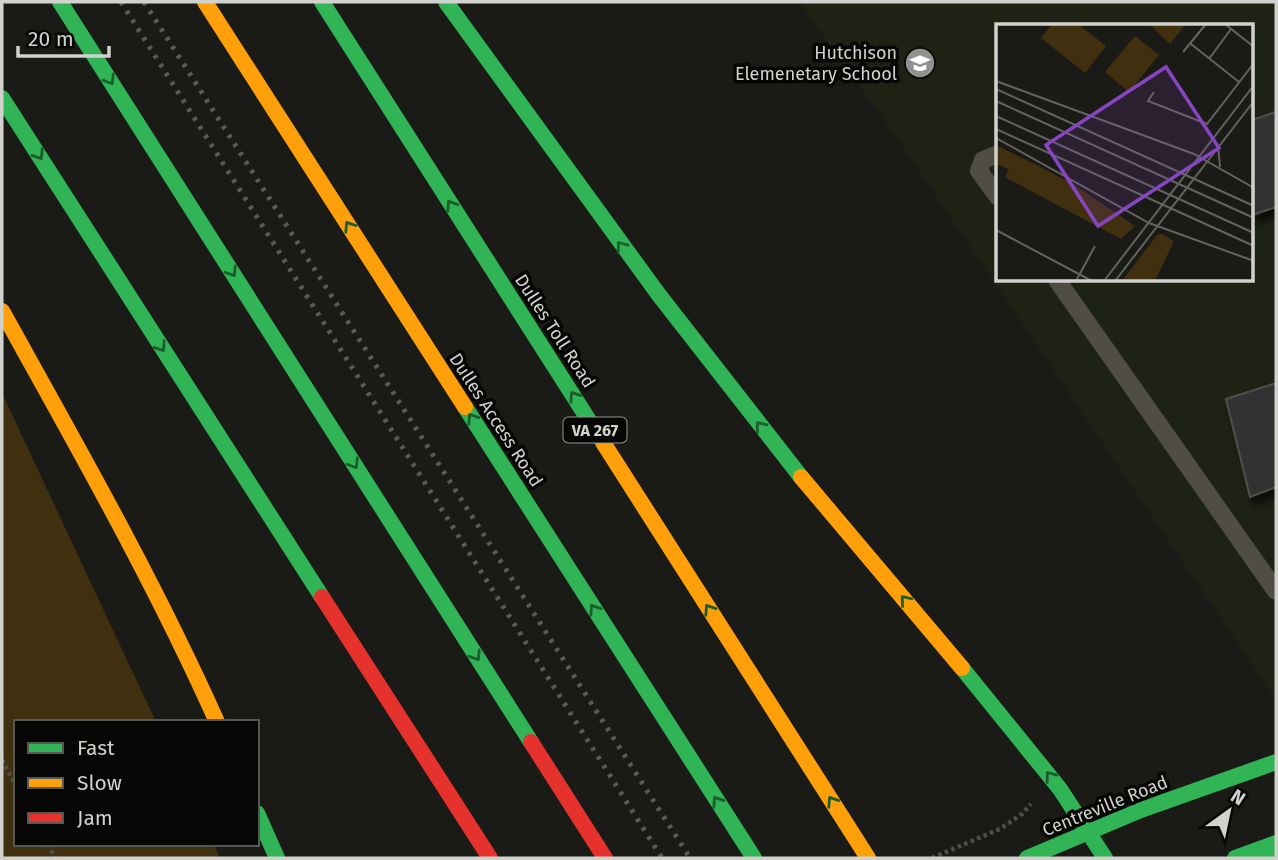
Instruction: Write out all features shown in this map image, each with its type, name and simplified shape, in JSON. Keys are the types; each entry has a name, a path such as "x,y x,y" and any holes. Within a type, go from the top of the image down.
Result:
{"main road":[{"path":"60,2 606,858"},
{"name":"Dulles Access Road","path":"205,2 754,858"},
{"name":"Dulles Toll Road","path":"322,2 868,858"},
{"path":"446,2 602,221 725,382 1024,742 1105,858"},
{"path":"2,98 489,858"},
{"path":"2,312 131,542 216,720"},
{"name":"Centreville Road","path":"1027,858 1141,810 1276,762"},
{"path":"259,818 277,858"},
{"path":"1235,858 1276,843"},
{"path":"1268,858 1276,849"}],"lane":[{"path":"996,155 983,160 979,171 996,194"},
{"path":"1058,282 1276,591"}],"path":[{"path":"2,760 14,782"},
{"path":"932,858 1000,829 1035,801"}],"shaded area":[{"path":"799,2 1276,2 1276,700 895,135"},
{"path":"2,393 155,720 14,720 14,846 215,846 220,858 2,858"}],"building":[{"path":"1276,112 1276,207 1254,214 1254,119"},
{"path":"1276,383 1276,487 1250,497 1226,399"}],"railway":[{"path":"121,2 662,858"},
{"path":"144,2 690,858"}],"traffic: fast":[{"path":"60,2 531,742"},
{"path":"322,2 604,444"},
{"path":"446,2 659,295 801,477"},
{"path":"2,98 322,597"},
{"path":"465,407 754,858"},
{"path":"962,668 1060,789 1105,858"},
{"path":"1027,858 1141,810 1276,762"},
{"path":"259,818 277,858"},
{"path":"1235,858 1276,843"},
{"path":"1268,858 1276,849"}],"traffic: slow":[{"path":"205,2 465,407"},
{"path":"2,311 141,566 216,720"},
{"path":"604,444 868,858"},
{"path":"801,477 962,668"}],"traffic: jam":[{"path":"322,597 490,858"},
{"path":"531,742 605,858"}],"place":[{"name":"Hutchison Elemenetary School","path":"920,63"}]}
